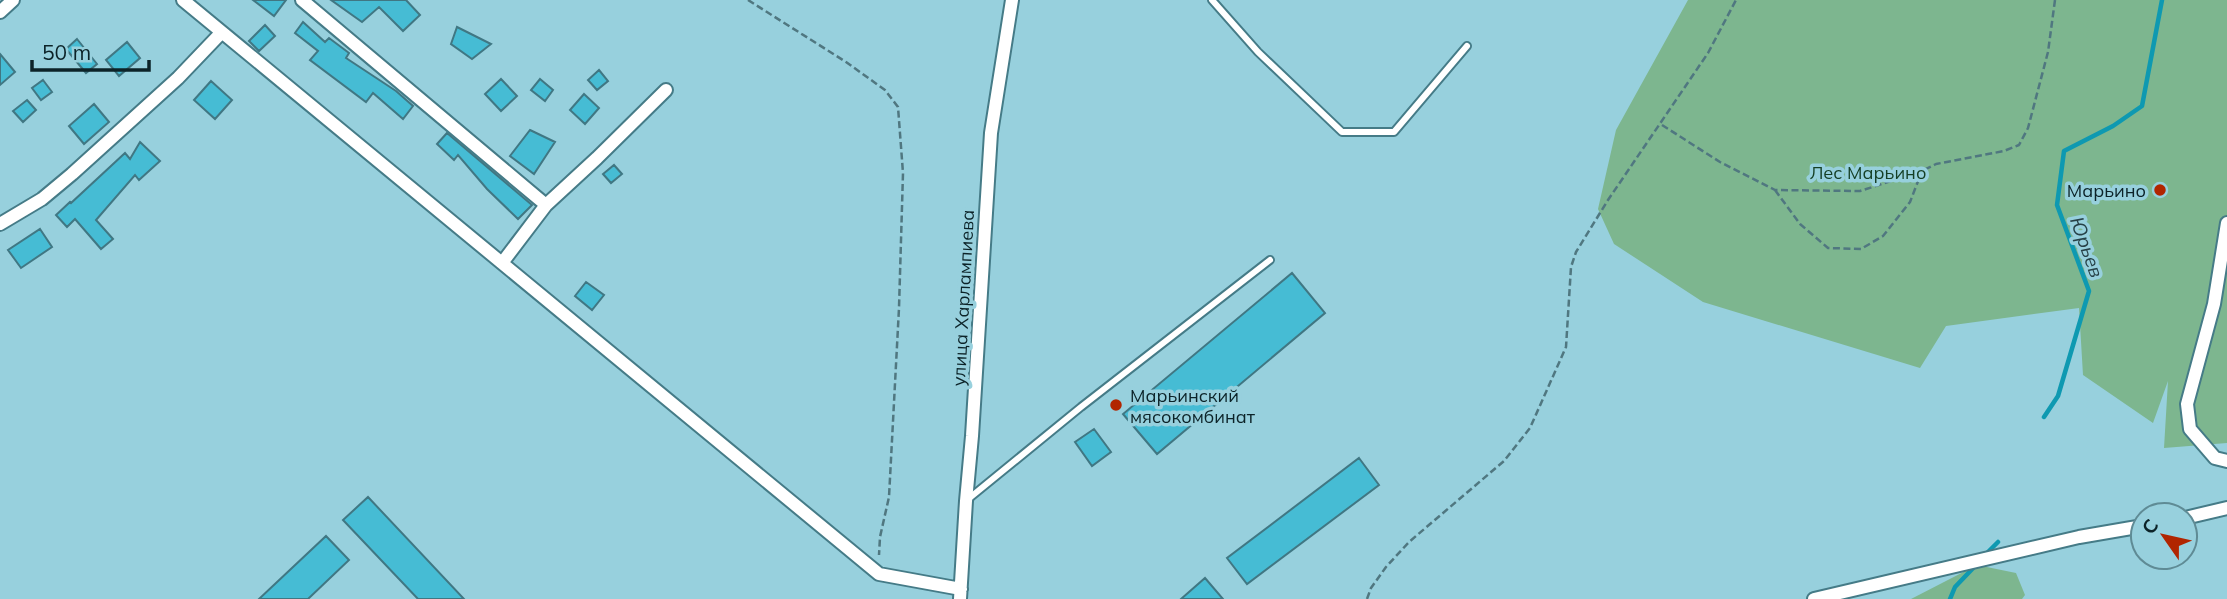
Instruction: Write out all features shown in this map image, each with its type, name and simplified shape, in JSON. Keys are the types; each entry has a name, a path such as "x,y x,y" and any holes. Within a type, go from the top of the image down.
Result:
{"street":[{"path":"0,12 13,0"},
{"path":"183,0 878,574 961,594"},
{"path":"302,0 546,205"},
{"name":"улица Харлампиева","path":"961,594 990,133 1012,0"},
{"path":"0,224 42,199 72,174 178,78 221,33"},
{"path":"502,263 546,205 666,90"},
{"path":"2227,223 2214,304 2187,404 2190,429 2215,458 2227,461"},
{"path":"2199,515 2227,508"},
{"path":"1814,599 2042,545 2129,529"}],"lane":[{"path":"1212,0 1258,52 1342,132 1394,132 1467,46"},
{"path":"966,501 1081,407 1270,260"}],"path":[{"path":"748,0 856,69 885,90 898,107 903,173 899,307 889,497 880,537 878,574"},
{"path":"1367,599 1386,566 1409,542 1504,461 1530,428 1566,347 1571,267 1576,252 1708,53 1736,0"},
{"path":"1661,124 1720,162 1775,190 1860,191 1936,164 2004,151 2019,145 2028,128 2048,52 2055,0"},
{"path":"1775,190 1800,224 1828,248 1861,249 1883,236 1890,228 1910,202 1922,171"}],"green space":[{"name":"Лес Марьино","path":"1688,0 2227,0 2227,443 2164,448 2168,381 2153,423 2083,375 2079,308 1946,326 1920,368 1703,302 1614,244 1598,209 1616,130"},
{"path":"1977,565 2016,573 2025,595 2022,599 1911,599"}],"building":[{"path":"253,0 286,0 274,16"},
{"path":"331,0 406,0 420,15 403,31 379,7 362,22"},
{"path":"303,22 325,42 329,38 349,53 346,58 396,91 413,106 403,119 373,93 366,102 310,60 318,51 295,33"},
{"path":"265,25 275,36 259,51 249,41"},
{"path":"457,27 491,44 472,59 451,44"},
{"path":"77,39 97,64 86,73 66,49"},
{"path":"127,42 140,58 119,76 106,60"},
{"path":"0,54 15,72 0,85"},
{"path":"599,70 608,81 597,90 588,80"},
{"path":"501,79 517,96 501,111 485,94"},
{"path":"540,79 553,90 545,101 531,90"},
{"path":"43,80 52,92 41,100 32,88"},
{"path":"211,81 232,100 215,119 194,100"},
{"path":"584,94 599,108 585,124 570,110"},
{"path":"27,100 36,110 23,122 13,111"},
{"path":"94,104 109,122 84,144 69,126"},
{"path":"530,130 555,142 534,174 510,156"},
{"path":"447,133 532,205 518,219 458,155 454,160 437,144"},
{"path":"140,142 160,161 139,180 135,175 96,220 113,239 101,249 75,219 67,227 56,215 125,153 130,159"},
{"path":"614,165 622,174 611,183 603,174"},
{"path":"40,229 52,247 21,268 8,250"},
{"path":"1292,273 1325,313 1157,454 1123,414"},
{"path":"586,282 604,295 592,310 575,296"},
{"path":"1094,429 1111,452 1092,466 1075,442"},
{"path":"1359,458 1379,485 1247,584 1227,558"},
{"path":"368,497 464,599 418,599 343,520"},
{"path":"326,536 349,560 308,599 259,599"},
{"path":"1205,578 1223,599 1181,599"}],"waterway":[{"name":"Юрьев","path":"2044,417 2058,396 2089,291 2057,205 2064,151 2113,126 2142,106 2162,0"},
{"name":"Юрьев","path":"1985,555 1998,542"},
{"name":"Юрьев","path":"1950,599 1955,587 1977,564"}],"place":[{"name":"Марьино","path":"2160,190"},
{"name":"Марьинский мясокомбинат","path":"1116,405"}]}
